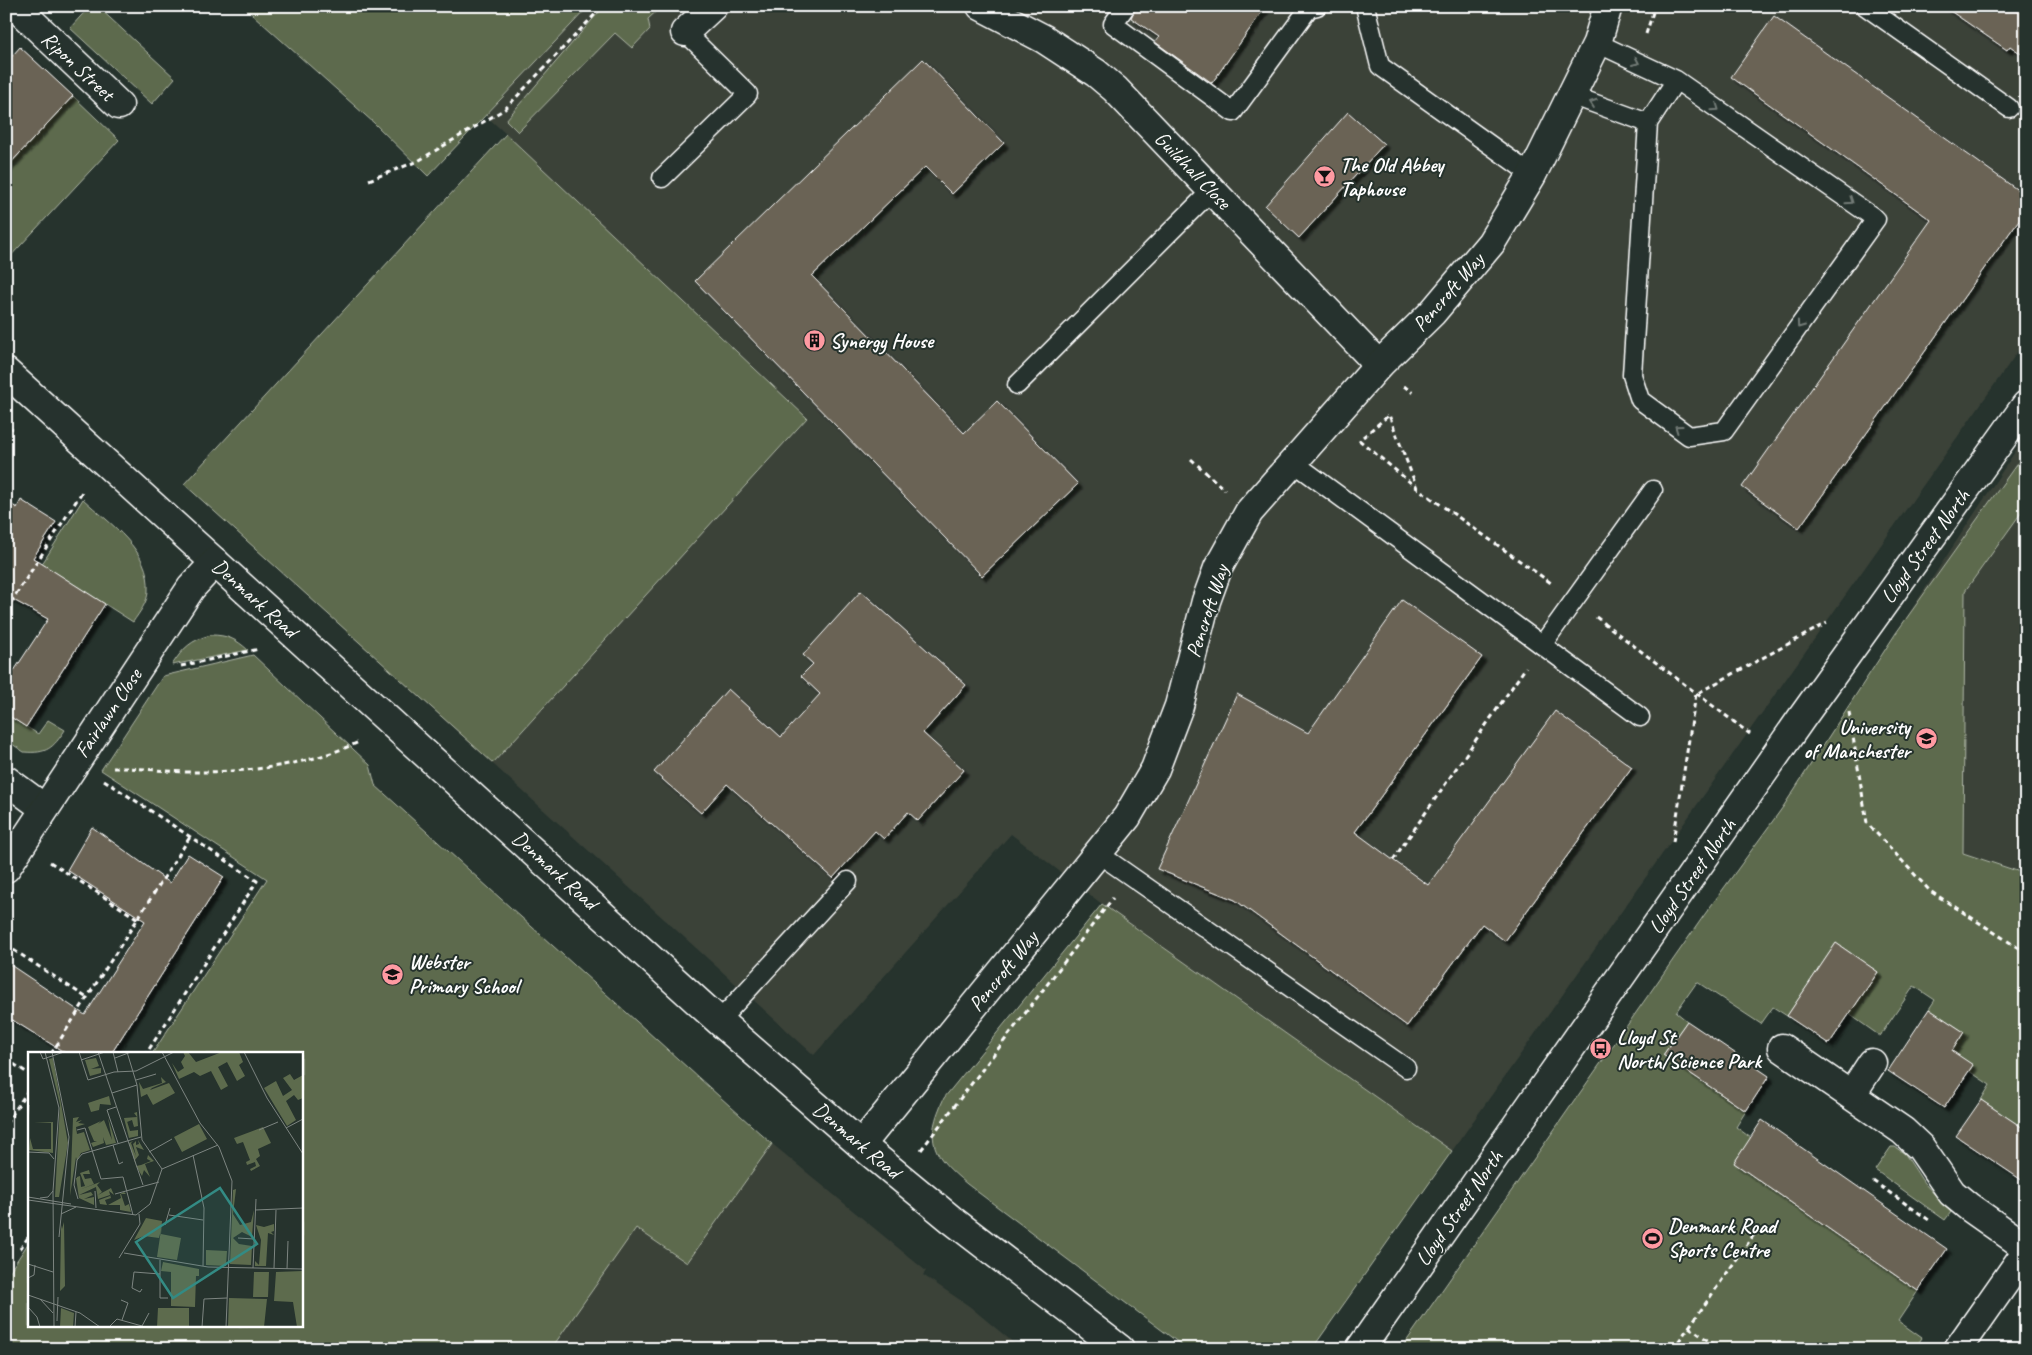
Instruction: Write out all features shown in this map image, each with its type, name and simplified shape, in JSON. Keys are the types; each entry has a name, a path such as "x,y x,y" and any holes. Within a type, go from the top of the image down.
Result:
{"street":[{"name":"Ripon Street","path":"15,6 119,105"},
{"path":"685,32 713,6"},
{"name":"Guildhall Close","path":"981,6 1044,39 1096,73 1115,89 1379,365"},
{"name":"Pencroft Way","path":"861,1146 1099,854 1126,818 1155,769 1179,706 1206,601 1218,568 1249,512 1379,365 1432,313 1491,243 1532,175 1597,43 1608,6"},
{"name":"Denmark Road","path":"6,372 719,1021 861,1146 952,1220 1120,1349"},
{"name":"Lloyd Street North","path":"1360,1349 1803,716 2026,406"},
{"name":"Fairlawn Close","path":"6,868 191,588 215,562"},
{"path":"6,780 44,808"},
{"path":"1782,1048 1903,1132 1921,1148 1957,1198 2026,1247"},
{"path":"1851,1095 1872,1063"},
{"path":"1958,1349 2026,1252"}],"lane":[{"path":"1126,6 1113,24 1233,112 1309,8 1317,6"},
{"path":"1365,6 1380,66 1532,175"},
{"path":"1866,6 2009,108"},
{"path":"662,178 748,94 685,32"},
{"path":"1597,43 1676,80 1876,219 1724,432 1689,436 1640,400 1632,375 1648,123 1676,80"},
{"path":"1571,95 1648,123"},
{"path":"1018,385 1212,190"},
{"path":"1292,462 1640,717"},
{"path":"1542,645 1653,490"},
{"path":"1099,854 1406,1068"},
{"path":"719,1021 848,881"}],"path":[{"path":"369,180 418,161 506,109 603,6"},
{"path":"1645,37 1655,6"},
{"path":"1352,446 1389,415 1417,488"},
{"path":"6,437 12,428"},
{"path":"1191,459 1249,512"},
{"path":"6,610 82,492"},
{"path":"1672,850 1696,694 1834,619"},
{"path":"1393,860 1542,645"},
{"path":"178,667 259,649"},
{"path":"1848,708 1867,822 1930,891 2020,949 2026,950"},
{"path":"105,768 196,772 268,769 336,752 359,742"},
{"path":"101,778 257,881 147,1052"},
{"path":"52,1052 190,837"},
{"path":"47,860 138,919"},
{"path":"921,1150 1114,897"},
{"path":"6,945 87,998"},
{"path":"6,1059 28,1073"},
{"path":"6,1124 28,1091"},
{"path":"1873,1181 1930,1221"},
{"path":"1673,1349 1754,1234"},
{"path":"20,1249 28,1237"},
{"path":"1689,1327 1720,1349"}],"shaded area":[{"path":"588,6 2026,6 2026,340 1452,1151 1102,904 1011,834 814,1055 184,484 506,134 485,115"},
{"name":"University of Manchester","path":"2026,435 2026,1018 1765,833"},
{"name":"Webster Primary School","path":"370,765 375,785 753,1128 926,1271 923,1275 969,1306 1021,1349 6,1349 6,1277 28,1244 28,1328 302,1328 302,1052 153,1052 267,879"}],"green space":[{"path":"90,6 97,6 175,78 152,104 70,28"},
{"path":"243,6 589,6 428,176 374,123"},
{"path":"604,6 662,6 648,19 650,29 632,48 615,33 518,132 506,120"},
{"path":"73,96 119,140 6,261 6,168"},
{"path":"506,134 807,418 493,763 184,484"},
{"path":"2026,451 2026,506 1965,591 1963,853 2026,874 2026,1130 1981,1100 1990,1085 1969,1071 1952,1051 1964,1032 1929,1009 1935,1000 1914,986 1880,1036 1849,1014 1878,972 1836,943 1787,1016 1773,1007 1761,1024 1697,982 1676,1012 1687,1021 1663,1055 1746,1111 1736,1127 1751,1138 1734,1163 1918,1291 1898,1321 1922,1338 1914,1349 1401,1349 1705,914 1783,807 1896,633"},
{"path":"83,499 127,539 143,563 147,576 148,595 133,622 42,564"},
{"path":"211,635 231,638 248,650 172,665 188,646 198,639"},
{"name":"Webster Primary School","path":"253,655 370,765 375,785 772,1144 687,1263 636,1228 551,1349 6,1349 6,1277 28,1244 28,1328 302,1328 302,1052 153,1052 267,879 101,770 163,676"},
{"path":"6,714 38,734 48,720 65,730 49,749 38,752 24,752 6,740"},
{"path":"1102,904 1452,1151 1312,1349 1187,1349 967,1184 955,1174 939,1155 933,1136 934,1126 944,1098"},
{"path":"1891,1147 1895,1147 1905,1154 1924,1183 1951,1212 1945,1220 1875,1170"}],"building":[{"path":"1136,6 1266,6 1212,83 1155,42 1159,37 1131,18"},
{"path":"1943,6 2026,6 2026,57 2010,46 2007,50"},
{"path":"1774,16 2026,196 2026,210 1799,528 1742,487 1931,220 1731,77"},
{"path":"20,47 73,96 6,168 6,63"},
{"name":"Synergy House","path":"923,59 1004,143 952,194 925,167 812,276 964,433 997,401 1078,484 982,576 695,281"},
{"path":"1348,112 1384,144 1299,238 1265,206"},
{"path":"21,500 56,522 33,558 105,604 26,727 6,714 6,683 48,619 8,597 6,600 6,501 17,508"},
{"path":"861,591 966,685 923,733 964,770 918,821 908,812 884,839 875,831 833,878 727,784 701,813 654,772 728,689 781,737 820,694 801,676 813,664 803,655"},
{"path":"1402,600 1482,657 1355,832 1393,860 1428,885 1555,711 1632,767 1505,941 1482,924 1407,1026 1235,900 1157,869 1237,694 1308,733"},
{"path":"92,827 170,883 188,854 224,877 112,1052 64,1052 6,1016 6,962 85,1015 145,921 67,870"},
{"path":"1836,943 1878,972 1829,1044 1787,1016"},
{"path":"1929,1009 1964,1032 1952,1051 1973,1065 1944,1108 1888,1071"},
{"path":"1687,1021 1769,1076 1746,1111 1663,1055"},
{"path":"1981,1100 2026,1130 2026,1183 1956,1136"},
{"path":"1762,1120 1947,1249 1918,1291 1734,1163"}],"place":[{"name":"The Old Abbey Taphouse","path":"1324,177"},
{"name":"Synergy House","path":"814,341"},
{"name":"University of Manchester","path":"1926,739"},
{"name":"Webster Primary School","path":"393,974"},
{"name":"Lloyd St North/Science Park","path":"1601,1049"},
{"name":"Denmark Road Sports Centre","path":"1652,1238"}]}
